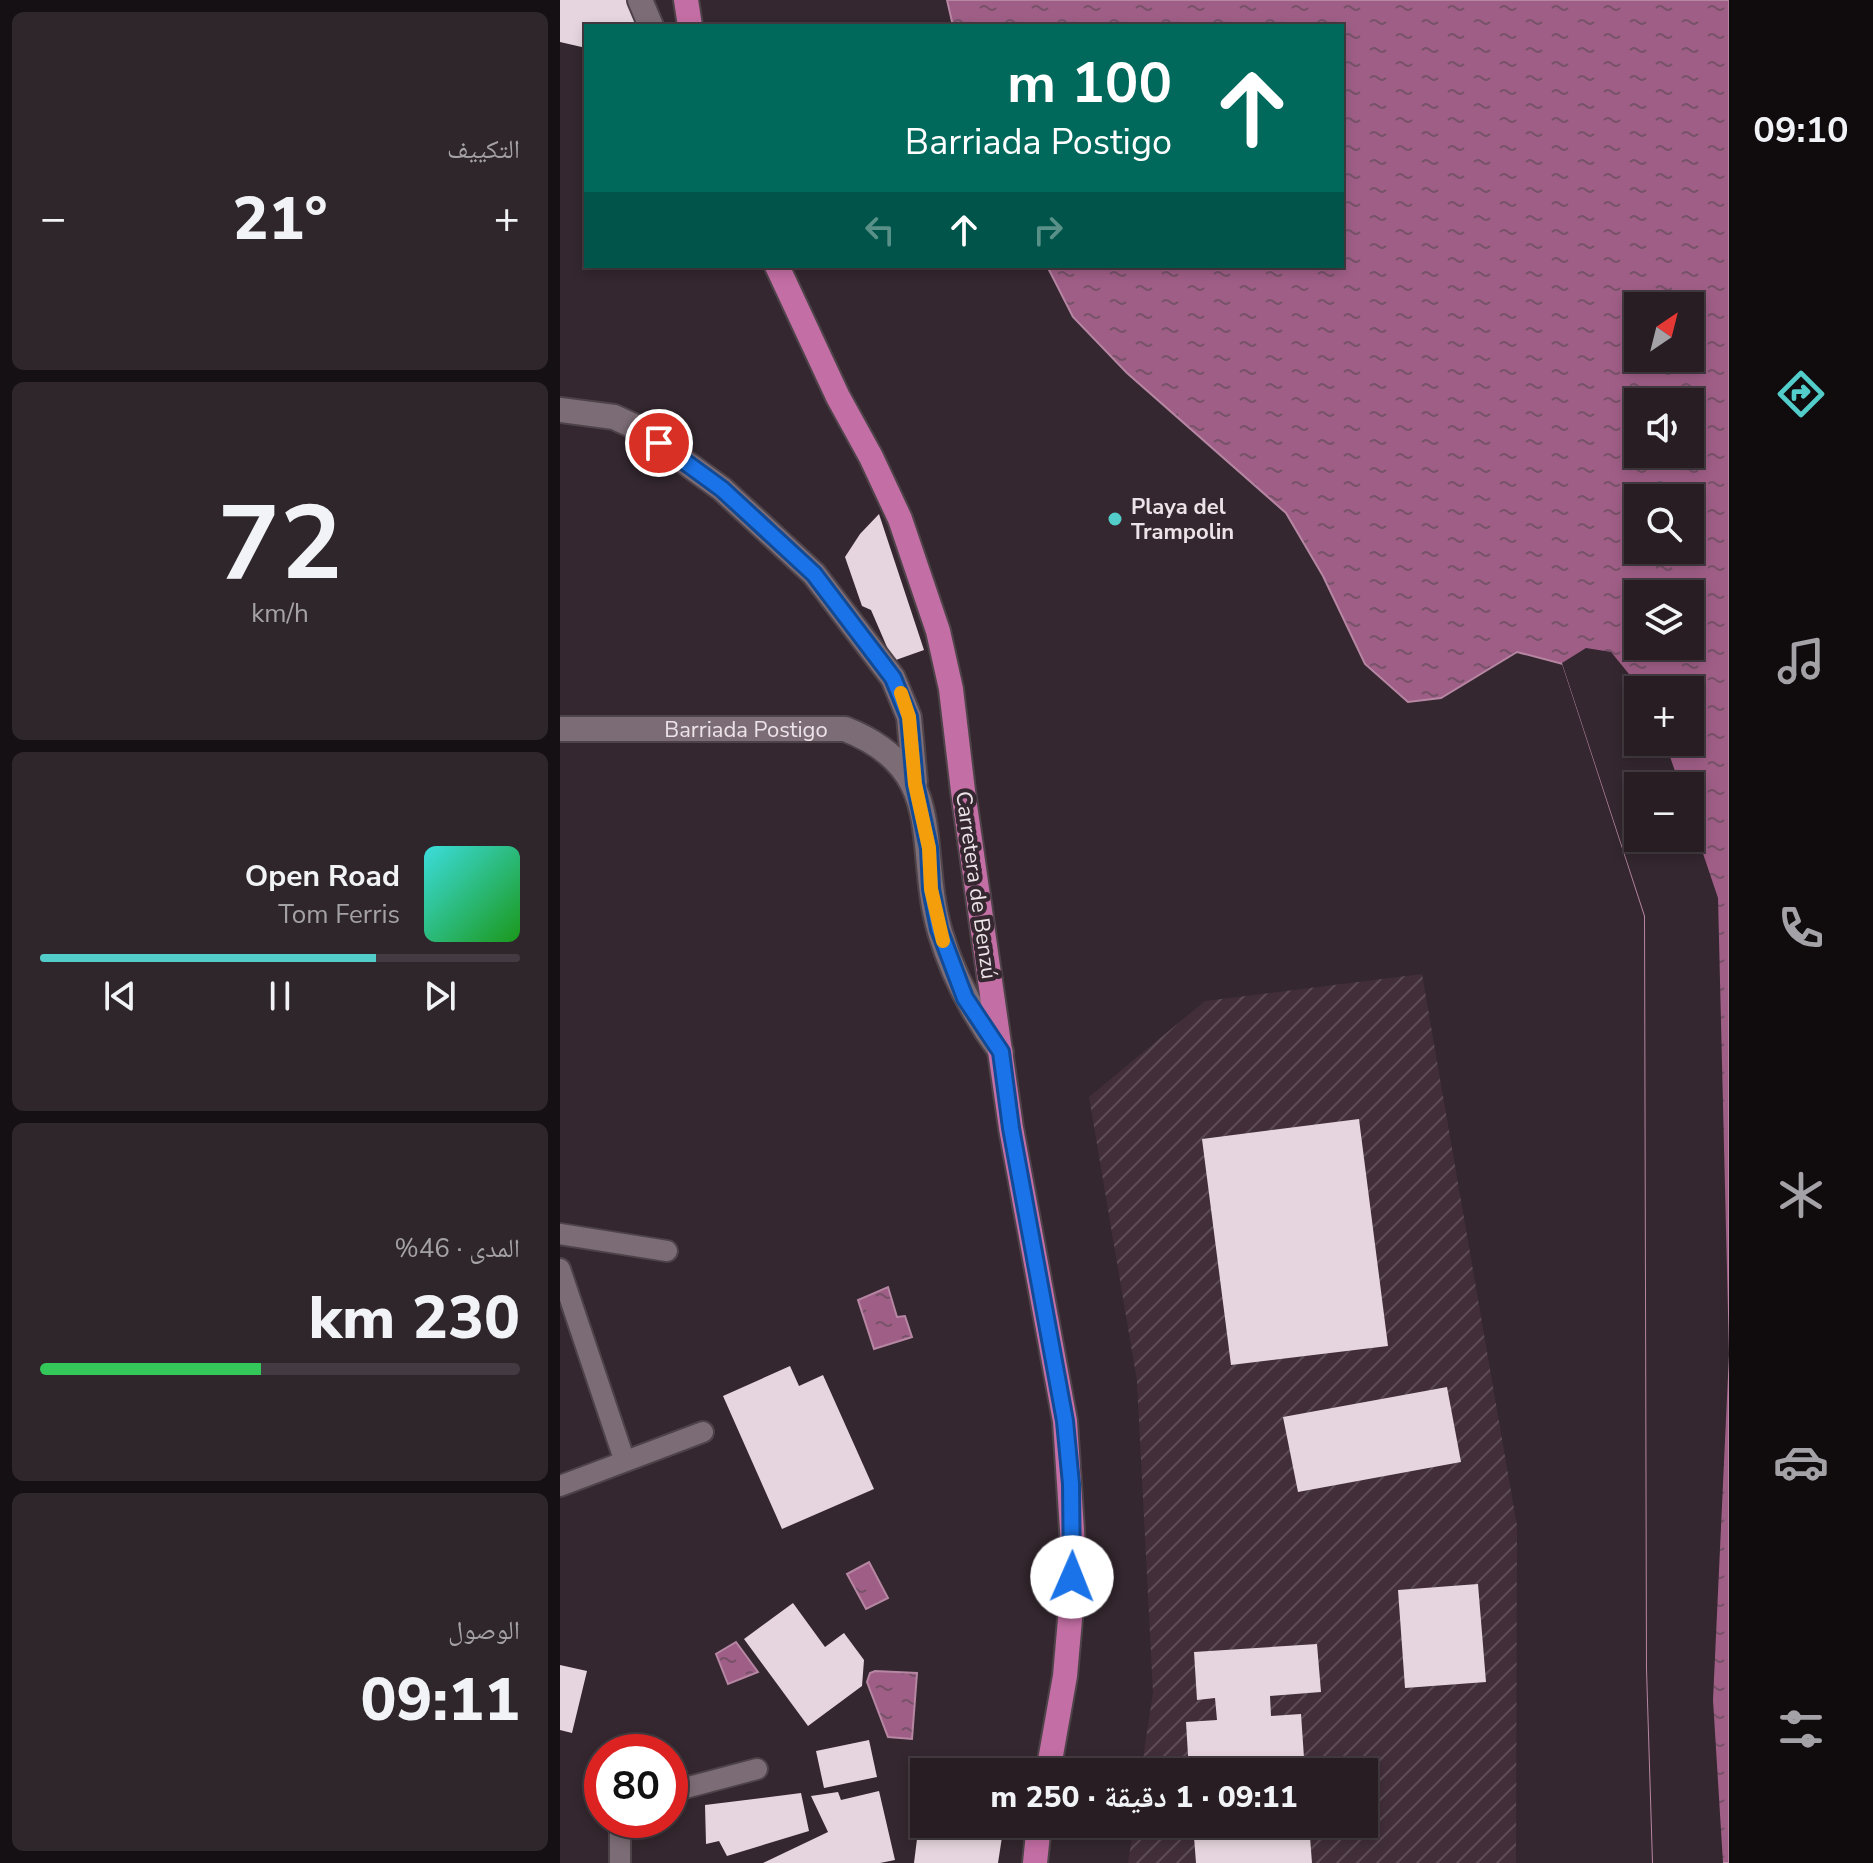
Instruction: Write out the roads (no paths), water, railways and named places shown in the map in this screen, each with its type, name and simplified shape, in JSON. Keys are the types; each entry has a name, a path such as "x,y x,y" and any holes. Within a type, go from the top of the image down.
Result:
{"highway":[{"path":"686,0 690,24"},
{"name":"Carretera de Benzú","path":"778,268 900,519 938,631 951,689 1011,1128 1065,1421 1071,1484 1071,1608 1065,1676 1050,1758"},
{"path":"1035,1863 1038,1838"}],"street":[{"path":"640,0 650,24"},
{"path":"560,410 614,417 638,428 722,489 814,574 893,678 909,717 915,784"},
{"name":"Barriada Postigo","path":"560,729 845,729 869,739 890,754 915,784 929,848 931,889 943,942 965,998 1001,1052"}],"lane":[{"path":"560,1234 667,1251"},
{"path":"560,1269 624,1459"},
{"path":"560,1486 624,1459 703,1432"},
{"path":"688,1787 757,1769"},
{"path":"620,1838 620,1863"}],"water":[{"path":"947,0 1729,0 1729,1863 1653,1863 1647,1669 1645,916 1624,852 1704,852 1704,772 1624,772 1624,851 1563,664 1517,652 1441,698 1408,702 1365,664 1323,576 1286,513 1127,373 1073,317 1048,268 1344,268 1344,24 953,24"},
{"path":"888,1287 897,1317 905,1316 912,1337 874,1349 858,1300"},
{"path":"869,1562 888,1598 866,1609 847,1574"},
{"path":"736,1642 758,1672 728,1684 716,1654"},
{"path":"870,1673 917,1673 912,1739 888,1737 867,1682"}],"place":[{"name":"Playa del Trampolin","path":"1115,519"}]}
